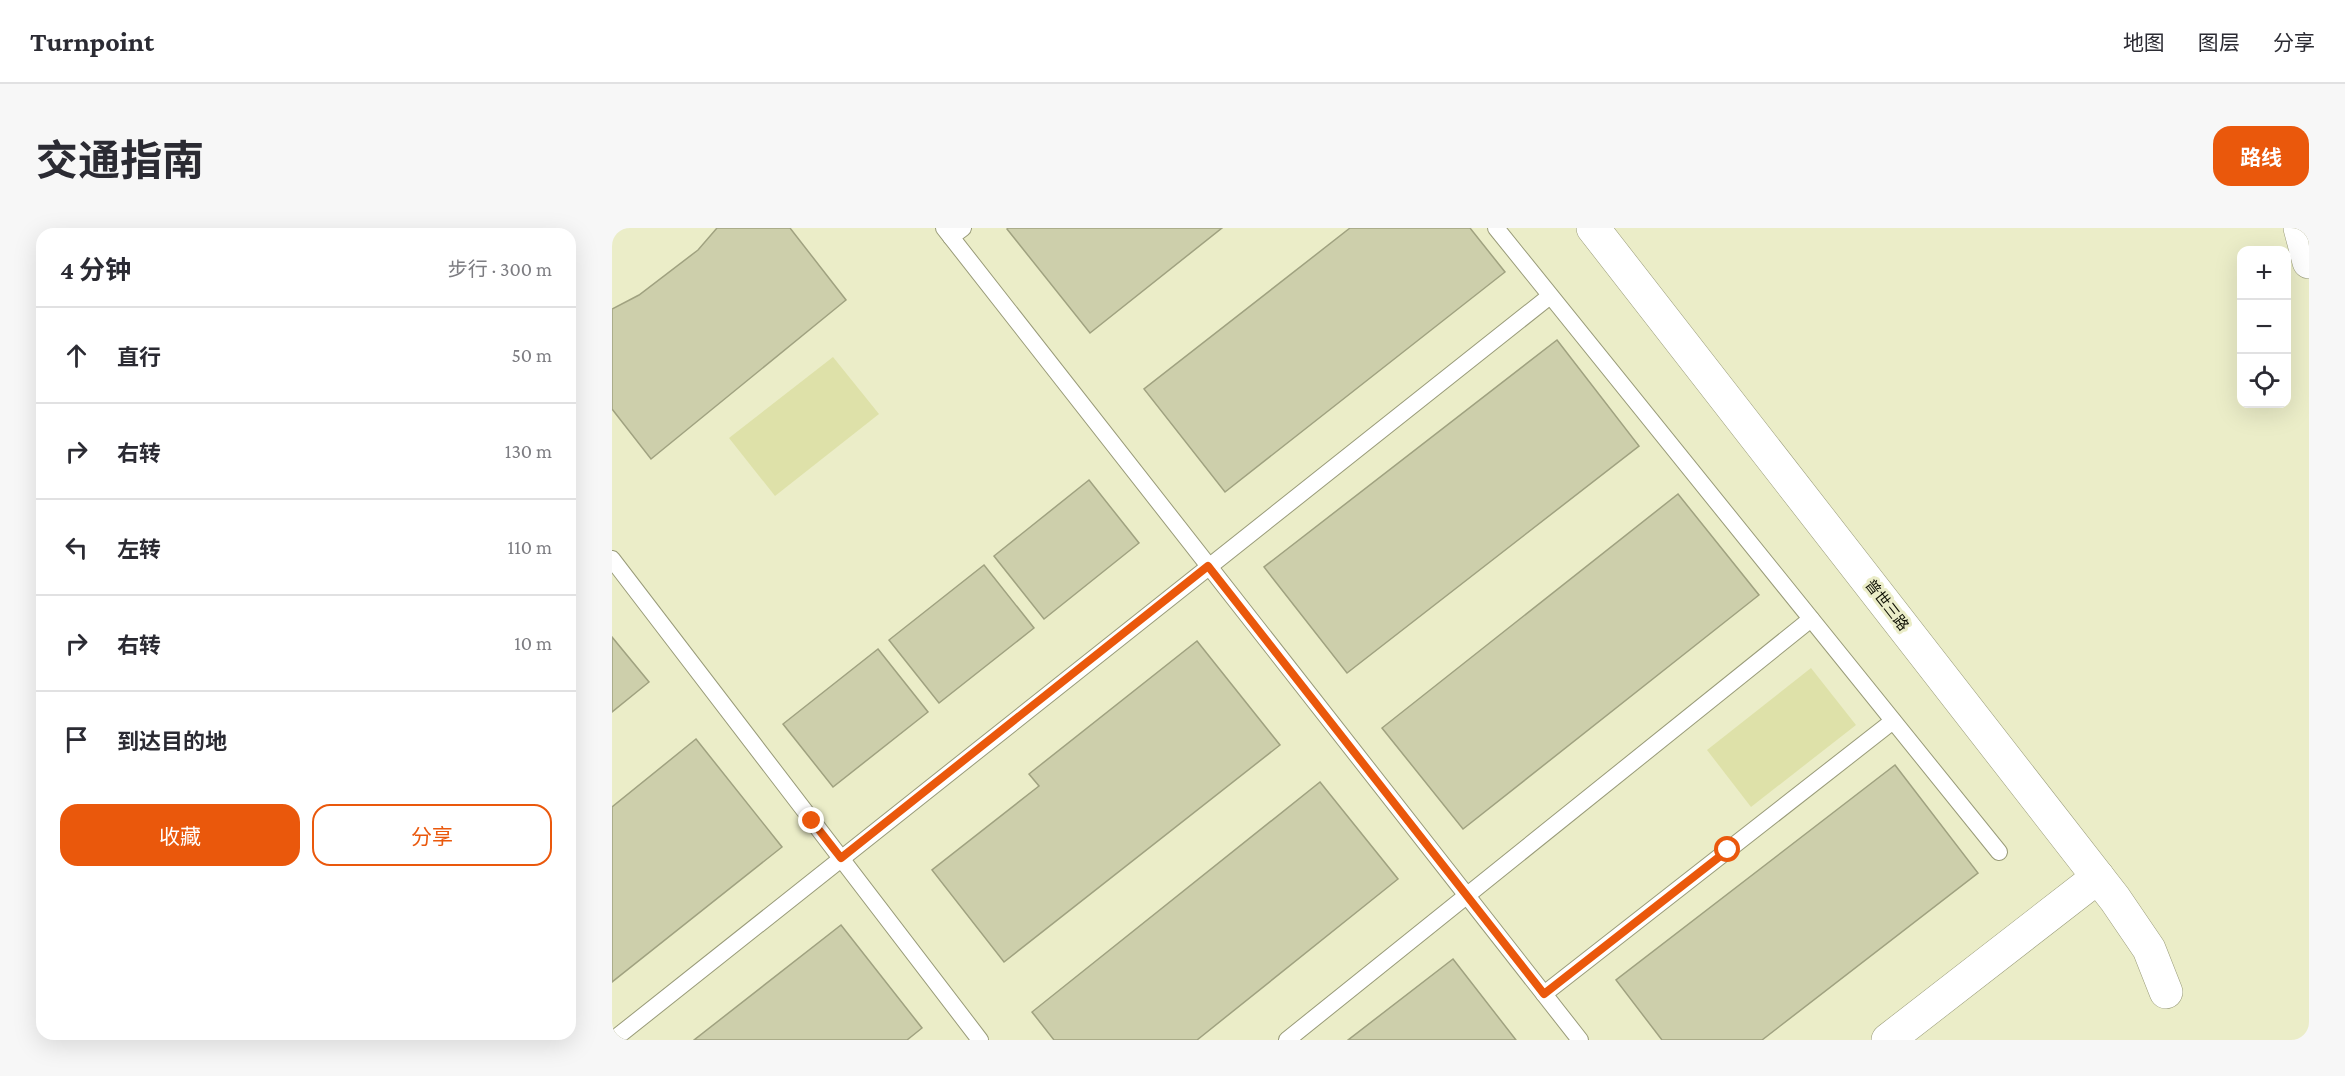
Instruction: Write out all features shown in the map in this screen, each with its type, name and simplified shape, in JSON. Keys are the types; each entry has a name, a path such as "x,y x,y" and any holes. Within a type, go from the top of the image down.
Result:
{"main road":[{"name":"普世三路","path":"1593,228 2098,877 2149,949 2166,992"},
{"path":"2300,228 2309,262"},
{"path":"1888,1040 2098,877"}],"lane":[{"path":"1496,228 1999,852"},
{"path":"953,231 1208,566 1580,1040"},
{"path":"613,1040 1550,296"},
{"path":"612,559 980,1040"},
{"path":"1287,1040 1811,619"},
{"path":"1544,994 1893,721"}],"green space":[{"path":"833,357 879,414 775,496 729,438"},
{"path":"1811,668 1856,725 1751,807 1707,750"}],"building":[{"path":"717,228 790,228 846,300 651,459 612,409 612,309 639,295 698,250"},
{"path":"1008,228 1222,228 1090,333"},
{"path":"1350,228 1470,228 1505,272 1225,492 1144,389"},
{"path":"1557,340 1639,446 1347,673 1264,567"},
{"path":"1089,480 1139,543 1044,619 994,556"},
{"path":"1678,494 1759,595 1463,829 1382,728"},
{"path":"984,565 1034,628 939,703 889,640"},
{"path":"612,637 649,682 612,712"},
{"path":"1197,641 1280,745 1004,962 932,870 1039,786 1029,774"},
{"path":"878,649 928,712 833,787 783,724"},
{"path":"696,739 782,847 612,982 612,807"},
{"path":"1895,765 1978,873 1762,1040 1662,1040 1616,980"},
{"path":"1320,782 1398,879 1197,1040 1054,1040 1032,1012"},
{"path":"841,925 922,1028 907,1040 694,1040"},
{"path":"1453,959 1516,1040 1348,1040"}],"route":[{"path":"812,821 841,858 1208,566 1544,994 1728,850"}]}
